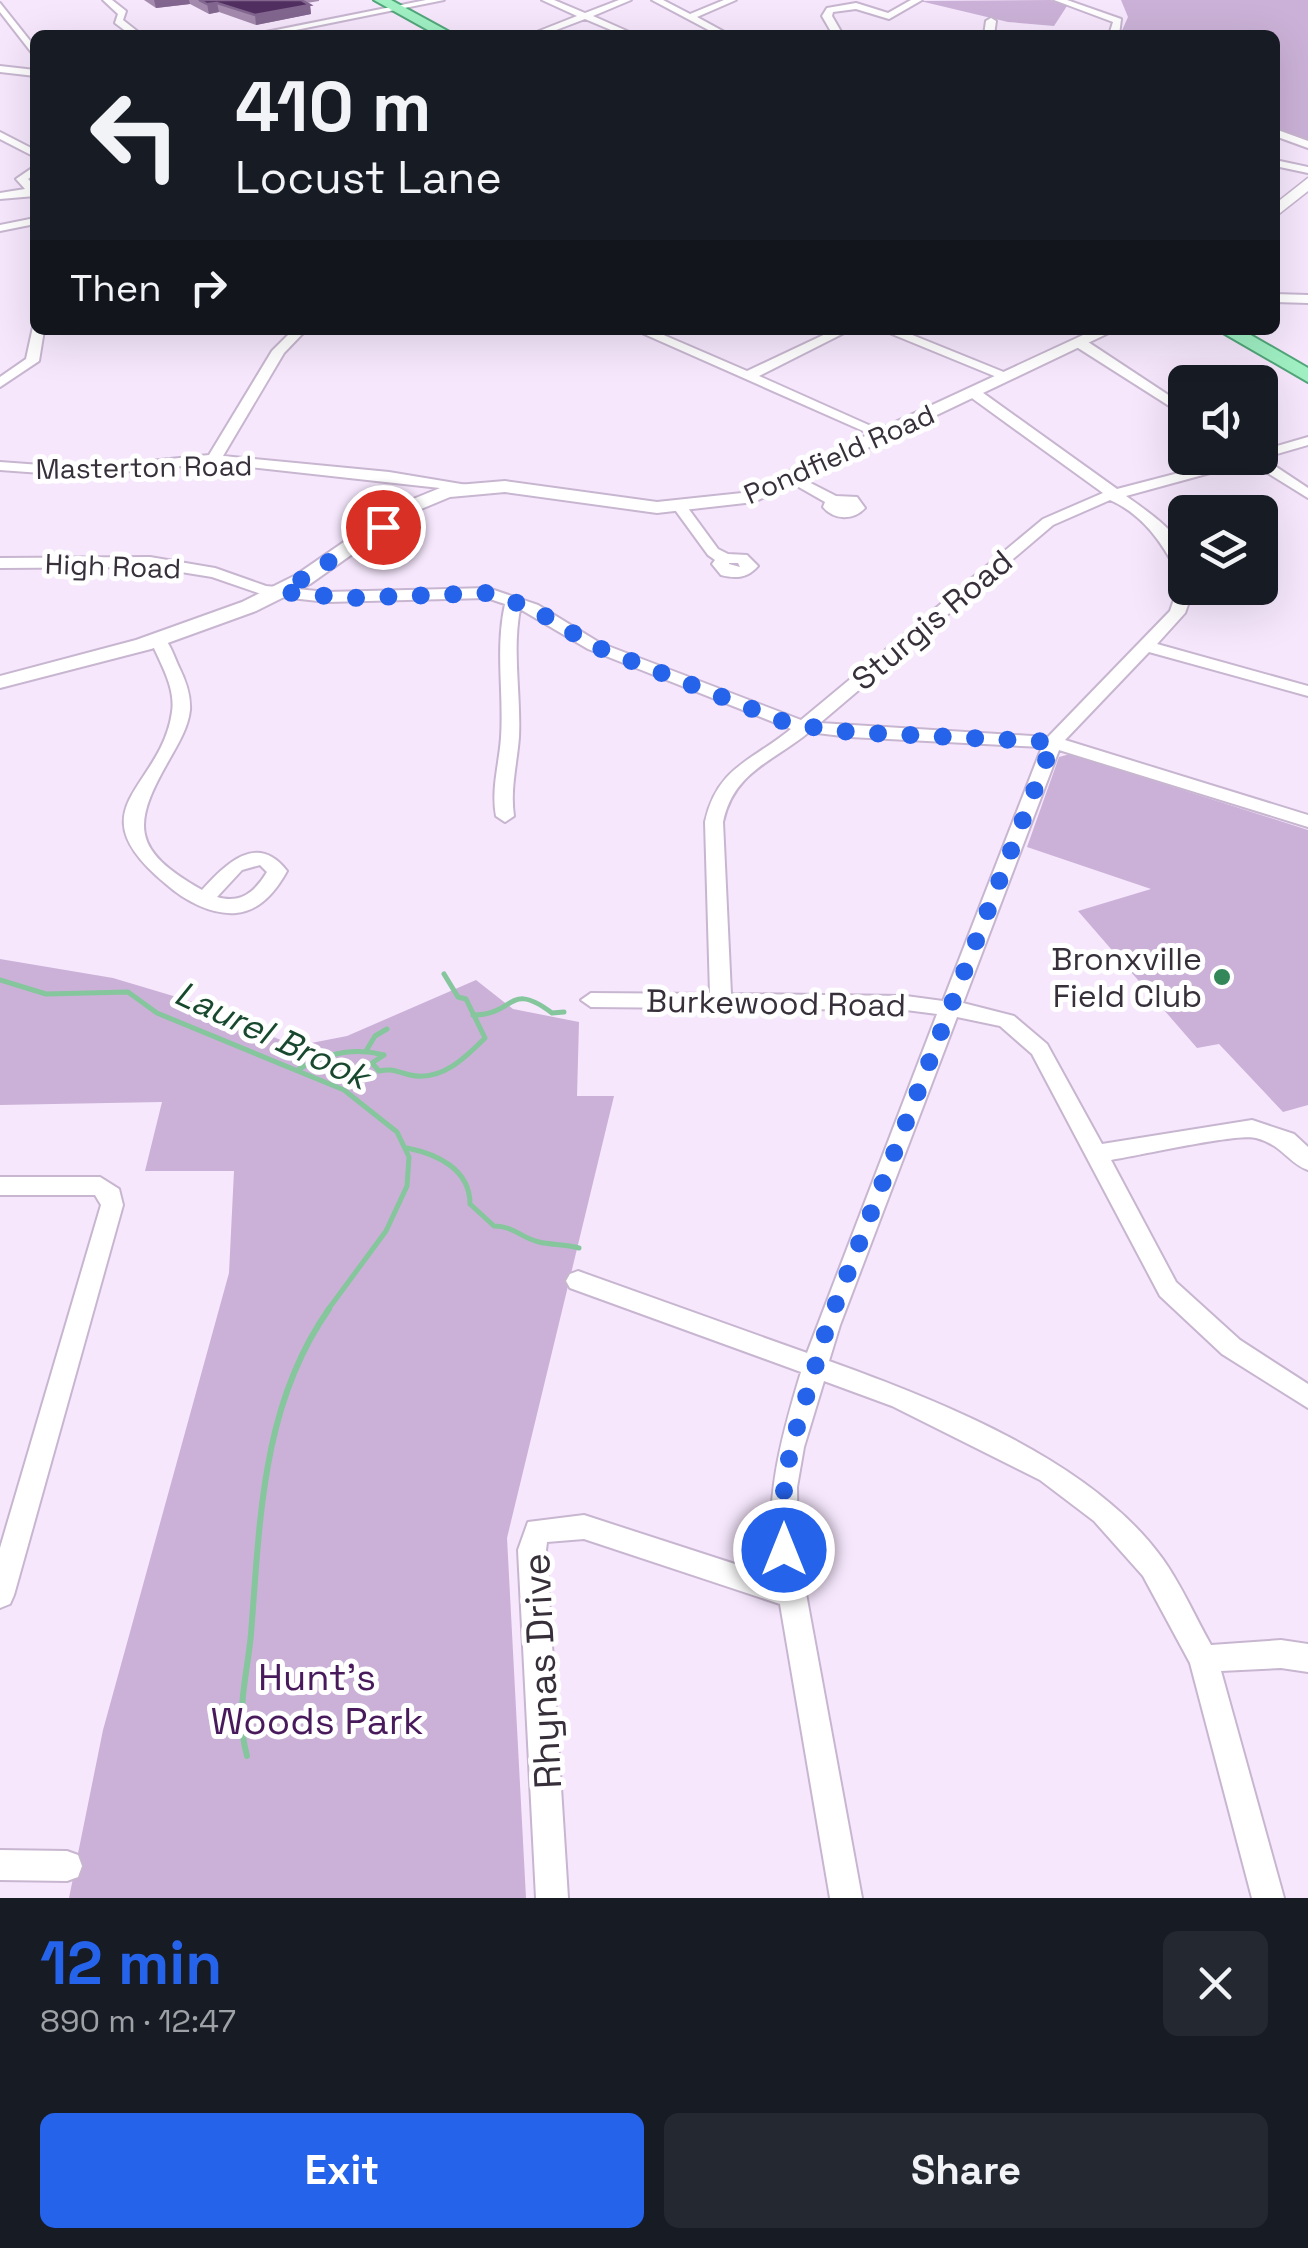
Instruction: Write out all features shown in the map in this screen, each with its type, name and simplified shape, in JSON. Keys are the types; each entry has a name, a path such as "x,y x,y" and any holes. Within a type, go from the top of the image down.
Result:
{"main road":[{"path":"388,4 438,30"},
{"path":"1280,208 1308,183"},
{"path":"1237,335 1308,376"}],"street":[{"path":"108,0 122,14 118,21 130,30"},
{"path":"294,30 388,4 440,0"},
{"path":"546,0 621,30"},
{"path":"547,30 626,0"},
{"path":"656,0 717,30"},
{"path":"693,16 732,0"},
{"path":"883,30 889,16 918,0"},
{"path":"1058,0 1118,21"},
{"path":"1115,30 1119,4"},
{"path":"0,6 30,47"},
{"path":"835,30 827,16 830,10 856,6 889,16"},
{"path":"990,30 991,20"},
{"path":"0,69 30,72"},
{"path":"0,134 30,151"},
{"path":"1280,134 1308,145"},
{"path":"1280,164 1308,170"},
{"path":"30,172 23,175 23,184 30,190"},
{"path":"0,196 30,192"},
{"path":"0,228 30,222"},
{"path":"1280,298 1308,299"},
{"path":"0,382 32,361 37,335"},
{"path":"214,460 279,352 295,335"},
{"path":"654,335 884,436"},
{"path":"748,376 834,335"},
{"path":"901,335 1009,377"},
{"name":"Pondfield Road","path":"0,682 158,639 282,592 414,505 462,488 494,484 602,503 680,507 747,498 795,479 1097,335"},
{"path":"1080,343 1168,401"},
{"path":"974,393 1116,494 1168,538"},
{"name":"Sturgis Road","path":"1278,450 1308,441"},
{"name":"Masterton Road","path":"3,472 82,472 214,460 462,488"},
{"path":"1278,473 1308,494"},
{"name":"Sturgis Road","path":"721,1003 713,844 718,803 736,774 805,727 1048,522 1116,494 1187,475"},
{"path":"795,479 834,500"},
{"path":"408,480 414,505"},
{"path":"680,507 701,540 725,559"},
{"name":"High Road","path":"0,563 150,562 215,573 282,592 350,598 488,593 514,600"},
{"path":"504,816 501,784 510,723 504,696 514,600 594,646 805,727 1053,742 1308,822"},
{"path":"846,1898 784,1550 784,1487 815,1367 948,1009 1053,742 1177,613 1180,605"},
{"path":"158,639 181,694 181,713 170,745 135,807 131,824 141,850 168,877 204,900"},
{"path":"1143,646 1308,691"},
{"name":"Burkewood Road","path":"591,1000 906,1003 1006,1021 1032,1040 1168,1289 1231,1347 1308,1397"},
{"path":"1095,1154 1252,1128 1286,1140 1308,1162"},
{"path":"0,1186 89,1185 107,1190 112,1205 0,1595"},
{"path":"578,1281 901,1398 1049,1472 1103,1512 1153,1567 1203,1659 1268,1898"},
{"name":"Rhynas Drive","path":"552,1898 532,1550 537,1531 584,1527 792,1595"},
{"path":"1203,1659 1281,1654 1308,1658"},
{"path":"0,1865 68,1866"}],"green space":[{"path":"1051,0 1067,6 1054,26 1008,22 920,1"},
{"path":"1121,0 1308,0 1308,142 1280,131 1280,30 1122,30 1128,17"},
{"name":"Bronxville Field Club","path":"1070,754 1308,830 1308,1105 1283,1112 1219,1044 1197,1048 1078,911 1151,889 1027,847 1059,757"},
{"name":"Hunt's Woods Park","path":"0,959 113,978 190,1001 283,1041 311,1043 347,1036 476,980 513,1009 579,1022 577,1096 614,1096 507,1538 526,1898 69,1898 103,1730 229,1273 234,1171 145,1171 162,1102 0,1105"}],"building":[{"path":"199,0 301,0 310,5 255,15"}],"waterway":[{"path":"444,974 458,997 466,999 474,1015"},
{"name":"Laurel Brook","path":"0,980 46,994 128,992 157,1013 344,1090 397,1132 409,1157 407,1186 386,1231 327,1311"},
{"path":"474,1015 487,1014 519,999 527,999 552,1013 564,1012"},
{"path":"299,1069 330,1056 362,1052 384,1055 372,1063 379,1071 421,1076 442,1072 485,1038 474,1015"},
{"path":"366,1051 375,1036 387,1029"},
{"path":"407,1148 430,1154 458,1172 469,1192 470,1204 494,1226 539,1242 579,1248"},
{"name":"Laurel Brook","path":"247,1756 242,1710 268,1466 289,1385 306,1346 329,1309"}],"place":[{"name":"Bronxville Field Club","path":"1222,977"}],"route":[{"path":"383,527 282,592 350,598 488,593 532,608 594,646 790,724 850,732 1014,736 1053,742 828,1324 791,1447 784,1487 784,1550"}]}
